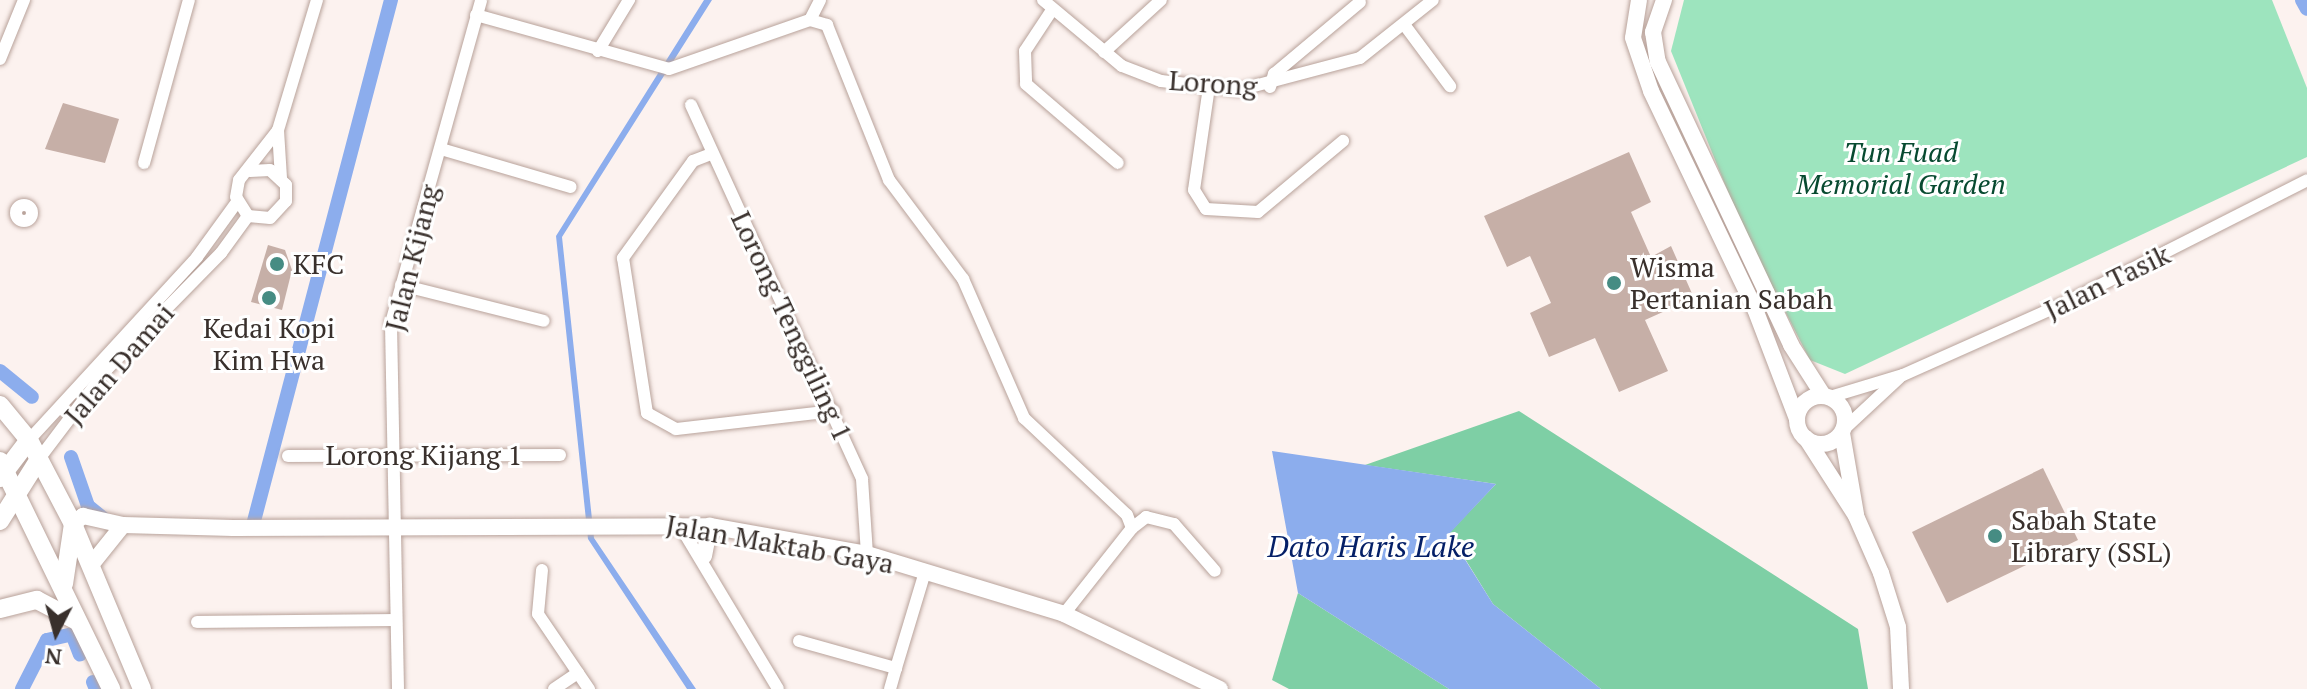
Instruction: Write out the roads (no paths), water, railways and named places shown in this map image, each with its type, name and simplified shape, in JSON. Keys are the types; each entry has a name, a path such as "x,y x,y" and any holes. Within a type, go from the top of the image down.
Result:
{"main road":[{"path":"0,405 29,440 73,524 142,689"},
{"name":"Jalan Damai","path":"2,470 29,440"},
{"name":"Jalan Damai","path":"0,521 39,459"},
{"path":"2,470 18,492 64,591 85,628 111,689"},
{"path":"64,591 73,524"},
{"path":"0,609 37,600 85,628"}],"street":[{"path":"0,59 24,0"},
{"path":"144,163 189,0"},
{"path":"278,130 282,208 270,218 248,216 237,202 237,187 278,130 317,0"},
{"name":"Jalan Kijang","path":"398,689 391,620 391,323 481,0"},
{"path":"598,51 629,0"},
{"path":"810,20 820,0"},
{"path":"1104,52 1161,0"},
{"name":"Lorong","path":"1048,5 1104,52 1161,81 1209,87 1270,87 1360,58 1406,27 1433,0"},
{"path":"1639,0 1633,38 1651,91 1755,309 1806,438 1856,516 1898,627 1901,689"},
{"path":"1664,0 1653,32 1658,62 1791,345 1826,396 1844,410 1843,431 1856,516"},
{"path":"1270,87 1274,74 1360,2"},
{"path":"1048,5 1025,51 1026,84 1118,163"},
{"path":"476,15 669,69 810,20 827,25 889,180 963,279 1024,418 1119,504 1132,528"},
{"path":"1406,27 1450,86"},
{"path":"1209,87 1194,190 1206,209 1258,212 1343,141"},
{"name":"Lorong Tenggiling 1","path":"691,105 711,154 834,411 862,479 867,554"},
{"path":"441,149 571,187"},
{"path":"711,154 693,161 623,258 647,413 676,429 834,411"},
{"path":"250,171 281,178"},
{"name":"Jalan Tasik","path":"1826,396 1903,375 2080,297 2307,180"},
{"name":"Jalan Damai","path":"29,440 237,202"},
{"name":"Jalan Damai","path":"39,459 107,369 221,253 248,216"},
{"path":"401,285 544,321"},
{"name":"Jalan Tasik","path":"1843,431 1903,375"},
{"path":"1797,419 1803,403 1826,396"},
{"path":"1806,438 1823,444 1843,431"},
{"name":"Lorong Kijang 1","path":"288,456 560,455"},
{"name":"Jalan Maktab Gaya","path":"73,524 83,516 123,525 393,522 710,526 867,554 1064,614 1220,689"},
{"path":"1064,614 1132,528 1146,517 1174,524 1215,571"},
{"path":"679,524 704,556 778,689"},
{"path":"91,565 123,525"},
{"path":"704,556 710,526"},
{"path":"542,570 538,614 589,689"},
{"path":"890,689 925,572"},
{"path":"197,622 391,620"},
{"path":"799,641 896,668"},
{"path":"554,689 578,673"}],"water":[{"path":"704,0 712,0 562,237 594,538 696,689 687,689 588,539 556,236"},
{"name":"Dato Haris Lake","path":"1272,451 1496,484 1449,534 1493,604 1601,689 1449,689 1298,593"}],"waterway":[{"path":"254,521 391,0"},
{"path":"2302,0 2307,9"},
{"path":"0,371 32,397"},
{"path":"71,457 88,506 104,519"},
{"path":"22,689 47,640 72,634 80,655"},
{"path":"93,682 96,689"}],"place":[{"name":"KFC","path":"277,264"},
{"name":"Wisma Pertanian Sabah","path":"1614,283"},
{"name":"Kedai Kopi Kim Hwa","path":"269,298"},
{"name":"Sabah State Library (SSL)","path":"1995,536"}],"park label":[{"name":"Tun Fuad Memorial Garden","path":"1901,168"}]}
